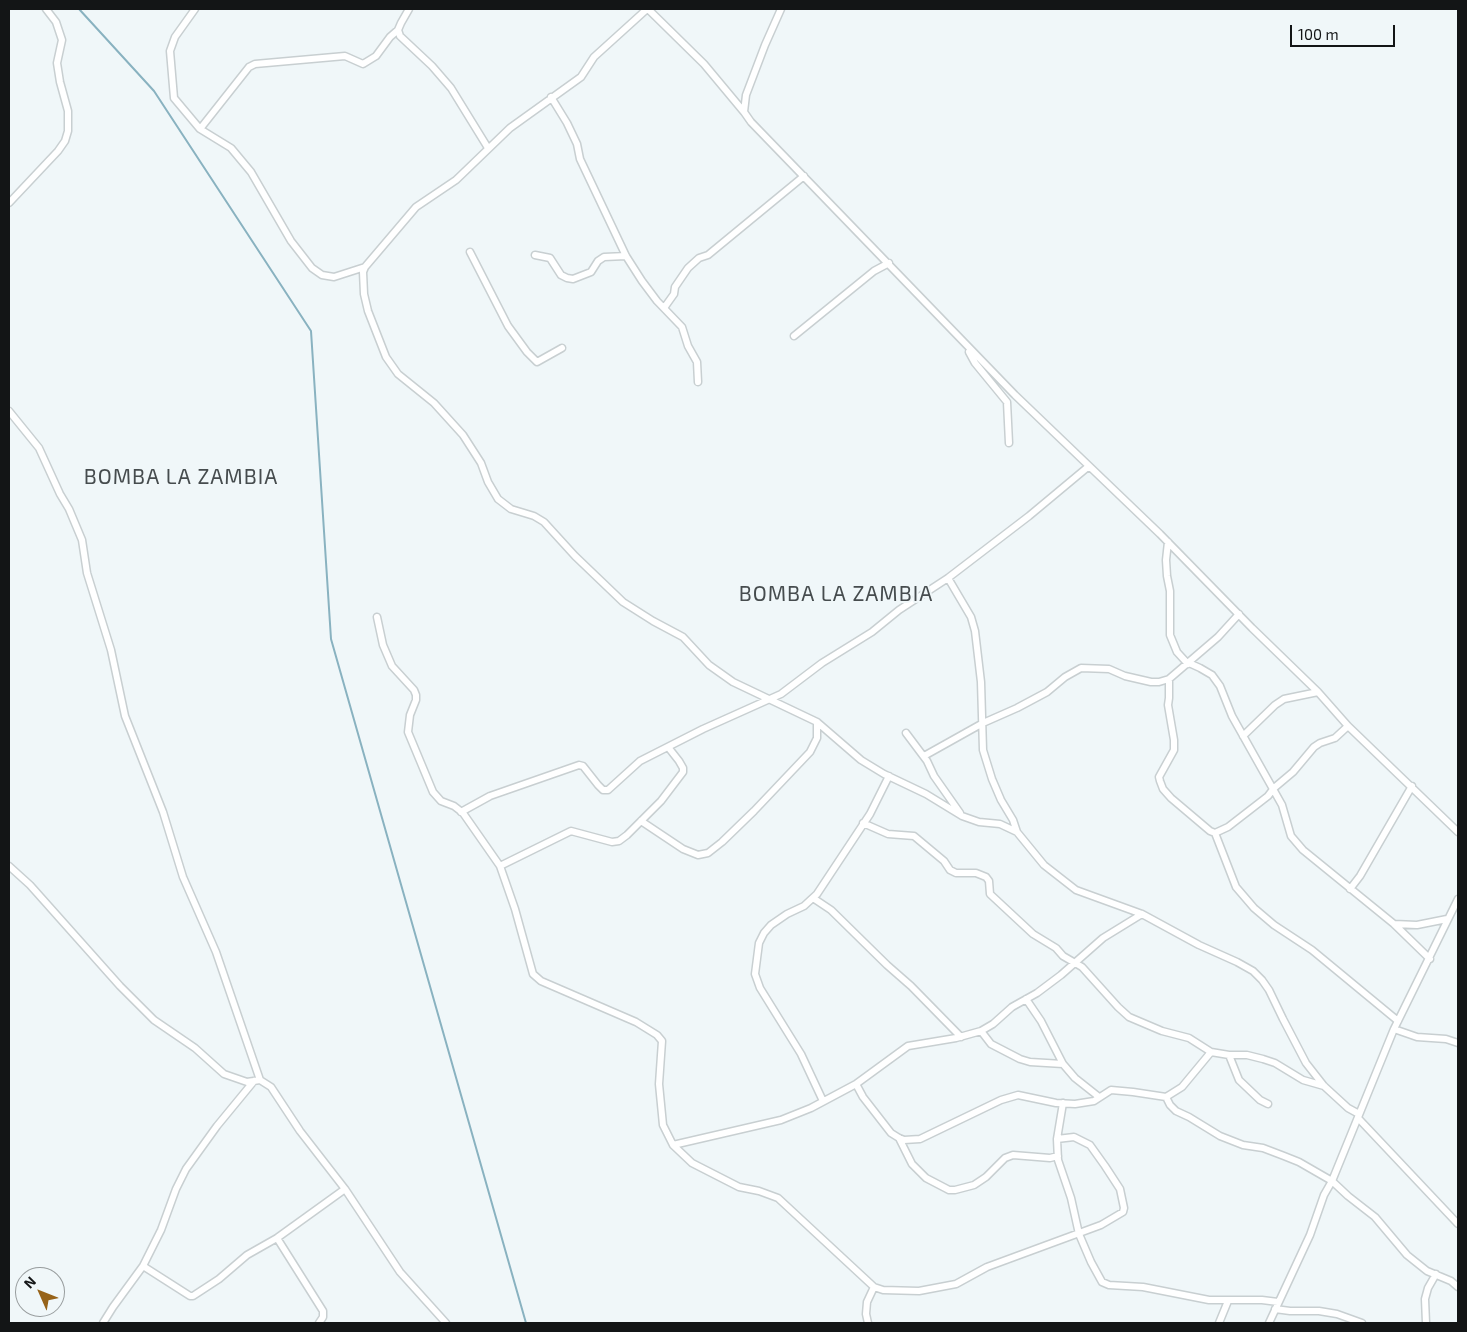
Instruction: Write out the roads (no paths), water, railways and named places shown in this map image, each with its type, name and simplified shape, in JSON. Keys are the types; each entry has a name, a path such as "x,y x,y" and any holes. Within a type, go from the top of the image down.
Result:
{"street":[{"path":"9,203 58,152 65,141 68,131 68,111 57,63 62,40 56,22 46,9"},
{"path":"196,9 176,37 170,51 174,98 200,129 232,148 251,172 291,241 312,268 322,275 334,277 365,267"},
{"path":"200,129 249,68 255,64 345,56 363,64 376,56 390,37 398,30 409,9"},
{"path":"1017,832 1000,824 979,822 962,816 926,794 888,776 861,760 818,722 733,682 709,665 682,637 624,602 575,556 544,522 534,516 510,509 498,499 488,482 481,463 463,435 434,403 398,374 386,356 368,311 364,294 363,272 365,267 416,207 456,180 510,128 581,77 594,57 648,9 704,64 752,122 888,262 966,346 1168,542 1318,692 1348,726 1458,832"},
{"path":"744,112 750,80 781,9"},
{"path":"398,30 400,36 432,66 451,88 488,148"},
{"path":"552,98 577,144 580,159 626,256 642,281 682,327 688,346 697,362 698,382"},
{"path":"664,308 688,268 699,258 708,255 804,176"},
{"path":"470,252 508,326 527,352 537,362 562,348"},
{"path":"535,255 550,258 561,275 574,279 590,272 598,261 604,257 626,256"},
{"path":"794,336 874,271 888,262"},
{"path":"967,349 1007,402 1009,443"},
{"path":"9,412 39,448 82,540 87,573 111,650 125,716 163,812 183,877 216,952 257,1081"},
{"path":"461,812 490,796 579,765 583,766 598,785 604,790 608,790 640,761 781,694 822,663 872,632 899,610 948,578 1029,516 1089,466"},
{"path":"1168,542 1166,560 1170,591 1170,635 1177,652 1188,664 1212,675 1220,686 1232,716 1274,788 1282,806 1291,836 1303,850 1394,924 1430,959"},
{"path":"948,578 971,617 975,631 981,682 983,750 992,779 1001,800 1014,820 1017,832 1044,865 1076,890 1142,914 1199,945 1253,971 1262,980 1275,1000 1282,1019 1306,1064 1324,1086 1358,1116 1458,1224"},
{"path":"924,756 982,723 1047,692 1065,677 1081,668 1109,669 1125,676 1151,682 1169,679 1218,637 1239,614"},
{"path":"377,617 382,645 392,666 414,690 416,695 410,715 408,732 433,792 441,801 454,806 461,812 500,866 515,909 533,974 541,981 561,991 636,1022 658,1035 662,1041 659,1084 663,1125 673,1145 692,1163 739,1188 759,1191 778,1198 874,1287 883,1290 919,1291 956,1284 995,1264 1034,1248 1078,1234 1120,1214 1124,1208 1120,1189 1090,1145 1074,1138 1057,1139"},
{"path":"1169,679 1168,705 1174,750 1160,777 1162,789 1210,831 1215,833 1236,886 1254,908 1312,950 1398,1021"},
{"path":"1243,736 1275,705 1284,700 1318,692"},
{"path":"641,821 683,849 698,855 708,853 754,811 810,752 817,738 818,722"},
{"path":"1215,833 1228,827 1246,814 1293,772 1314,747 1335,738 1348,726"},
{"path":"906,733 924,756 934,776 962,816"},
{"path":"500,866 571,831 612,842 627,835 662,801 683,772 679,761 668,747"},
{"path":"823,1101 801,1054 760,988 755,974 759,943 764,933 778,920 804,906 813,898 864,824 882,793 888,776"},
{"path":"1350,889 1360,876 1412,786"},
{"path":"864,824 888,834 914,836 944,861 950,870 956,873 981,874 986,877 989,881 990,894 1001,905 1033,934 1082,967 1129,1017 1162,1031 1189,1038 1211,1052 1263,1059 1275,1063 1303,1080 1324,1086"},
{"path":"9,866 30,885 120,986 154,1020 195,1048 224,1074 247,1082 257,1081 271,1087 300,1132 345,1189 400,1272 446,1323"},
{"path":"813,898 831,910 911,986 960,1036"},
{"path":"1269,1323 1310,1235 1324,1194 1332,1181 1394,1029 1458,899"},
{"path":"673,1145 781,1120 811,1108 856,1084 908,1046 982,1031 993,1024 1012,1006 1053,981 1103,938 1142,914"},
{"path":"1394,924 1417,925 1447,919"},
{"path":"1026,999 1044,1027 1063,1064 1075,1078 1099,1097"},
{"path":"1394,1029 1417,1037 1446,1039 1458,1043"},
{"path":"982,1031 991,1044 1020,1059 1030,1062 1063,1064"},
{"path":"856,1084 863,1097 892,1133 904,1140 920,1139 1001,1100 1018,1095 1075,1104 1094,1101 1110,1090 1166,1097 1182,1087 1211,1052"},
{"path":"1229,1055 1239,1080 1260,1100 1268,1104"},
{"path":"103,1323 143,1266 161,1230 176,1188 186,1169 217,1126 257,1081"},
{"path":"1166,1097 1176,1111 1220,1136 1243,1145 1263,1148 1299,1162 1332,1181 1376,1217 1407,1255 1427,1271 1451,1281 1458,1287"},
{"path":"1063,1103 1057,1139 1058,1156 1071,1198 1078,1234 1102,1282 1109,1286 1143,1287 1196,1298 1228,1301 1262,1300 1290,1311 1319,1311 1337,1314 1362,1323"},
{"path":"899,1138 912,1164 926,1178 949,1190 974,1184 986,1177 1005,1158 1013,1154 1050,1158 1058,1156"},
{"path":"143,1266 190,1296 193,1296 219,1279 247,1255 277,1238 345,1189"},
{"path":"277,1238 323,1311 321,1322"},
{"path":"1426,1323 1424,1299 1436,1274"},
{"path":"868,1323 866,1314 867,1302 874,1287"},
{"path":"1219,1323 1228,1301"}],"waterway":[{"path":"79,9 154,91 311,331 331,639 526,1323"}],"district":[{"name":"BOMBA LA ZAMBIA","path":"181,477"},
{"name":"BOMBA LA ZAMBIA","path":"836,594"}]}
